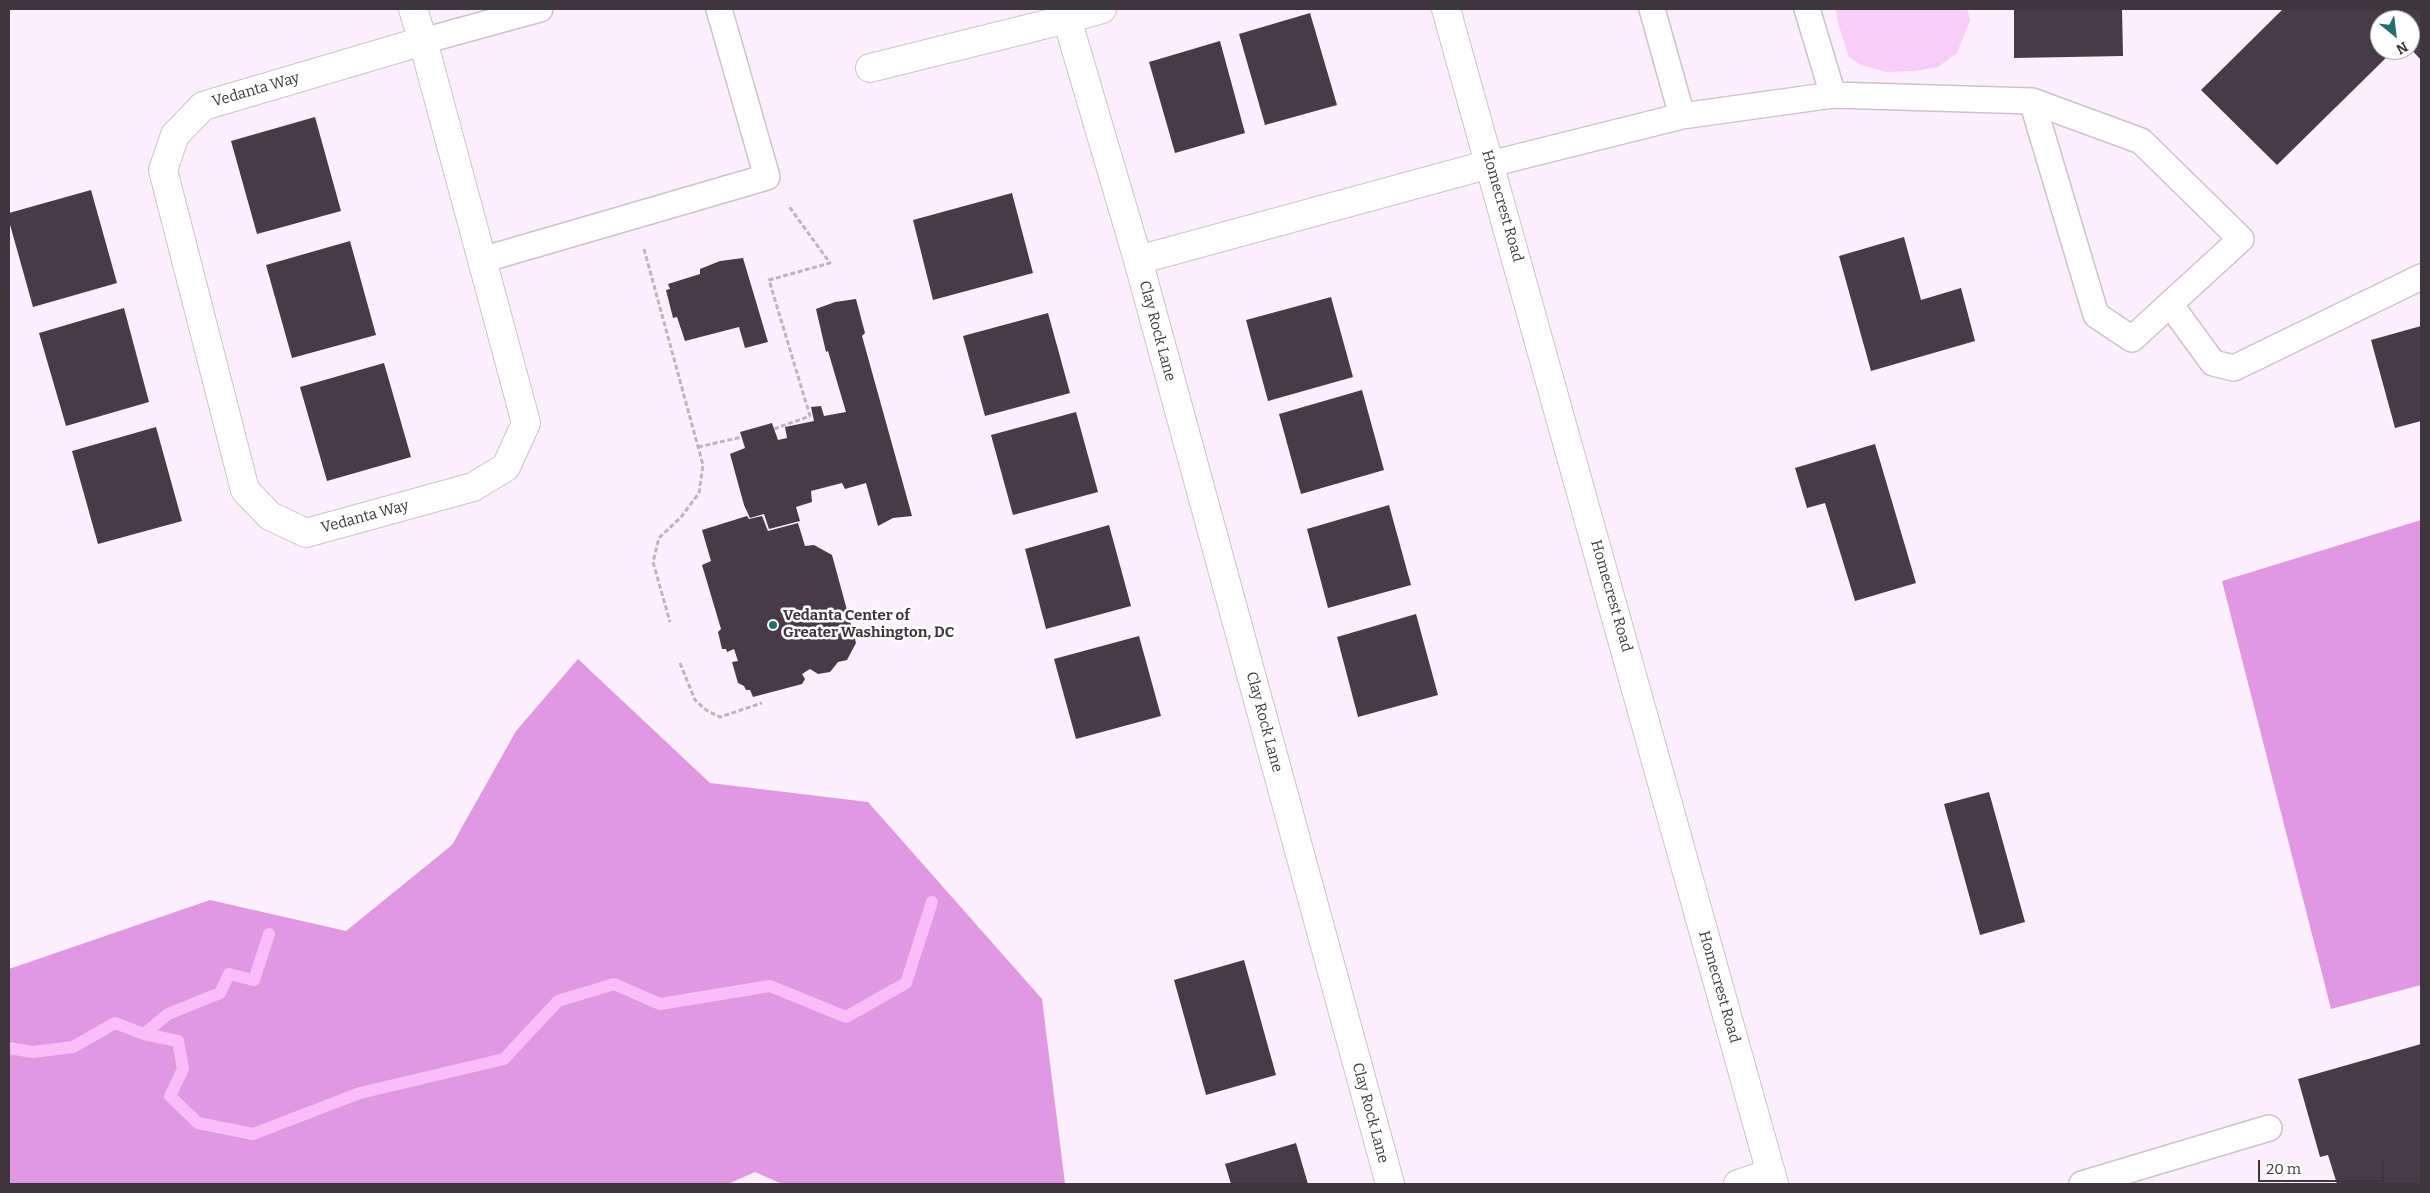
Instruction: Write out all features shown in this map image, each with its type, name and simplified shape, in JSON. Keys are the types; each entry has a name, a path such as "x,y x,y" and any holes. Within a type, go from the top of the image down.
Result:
{"street":[{"name":"Vedanta Way","path":"413,9 423,41 526,423 506,467 473,487 306,533 270,516 245,490 164,170 175,135 203,106 423,41"},
{"path":"870,68 1102,9"},
{"name":"Homecrest Road","path":"1446,9 1773,1179"},
{"name":"Clay Rock Lane","path":"1067,19 1138,260 1390,1184"},
{"name":"Clay Rock Lane","path":"1138,260 1490,164"},
{"path":"1738,1184 1773,1179"}],"lane":[{"path":"423,41 540,9"},
{"path":"482,260 768,177 719,9"},
{"path":"1652,9 1682,116"},
{"path":"1807,9 1833,95"},
{"path":"1490,164 1682,116 1833,95 2032,101 2141,141 2242,239 2132,338 2096,316 2032,101"},
{"path":"2170,304 2213,363 2234,368 2421,276"},
{"path":"2082,1184 2269,1128"}],"path":[{"path":"768,177 830,263 769,280 810,416 774,429"},
{"path":"635,215 703,465 699,493 681,518 659,538 653,562 670,622"},
{"path":"698,447 742,436"},
{"path":"680,663 695,700 706,710 720,717 762,703"}],"shaded area":[{"path":"1836,9 1967,9 1970,20 1957,53 1938,67 1915,71 1886,72 1861,65 1849,57 1838,23"},
{"path":"2421,520 2421,985 2331,1009 2222,581"},
{"path":"578,659 710,783 868,802 1042,999 1065,1184 782,1184 755,1172 728,1184 9,1184 9,969 210,900 346,931 452,845 516,731"}],"building":[{"path":"2014,9 2122,9 2123,56 2014,58"},
{"path":"2283,9 2421,9 2421,60 2420,10 2370,10 2370,60 2384,60 2277,165 2201,90"},
{"path":"1310,13 1337,105 1265,125 1239,34"},
{"path":"1220,41 1245,133 1175,153 1149,62"},
{"path":"315,117 341,211 257,234 231,141"},
{"path":"91,190 117,283 33,307 9,221 9,213"},
{"path":"1012,193 1033,273 933,300 913,220"},
{"path":"1904,237 1921,300 1961,288 1975,341 1871,371 1839,256"},
{"path":"350,241 376,335 292,358 266,265"},
{"path":"743,258 768,342 745,348 739,327 685,341 677,317 673,318 666,290 670,289 668,284 700,274 700,269 720,261"},
{"path":"1331,297 1353,377 1268,401 1246,320"},
{"path":"856,299 865,333 862,336 912,516 893,518 878,526 866,483 845,489 842,483 811,491 812,502 796,507 800,521 769,529 764,514 750,518 744,505 730,454 745,448 740,432 772,423 778,440 787,438 785,427 814,421 811,407 821,406 824,416 846,412 828,351 826,352 816,309 835,302"},
{"path":"124,308 149,402 66,426 39,333"},
{"path":"1048,313 1070,393 985,416 963,336"},
{"path":"2421,326 2421,421 2395,428 2371,340"},
{"path":"384,363 411,457 327,481 300,387"},
{"path":"1362,390 1384,470 1301,494 1279,414"},
{"path":"1076,412 1098,492 1013,515 991,435"},
{"path":"156,427 182,521 98,544 72,451"},
{"path":"1875,444 1916,583 1855,601 1825,503 1807,508 1795,468"},
{"path":"1389,505 1411,585 1328,608 1307,529"},
{"path":"747,516 749,519 762,516 768,531 798,523 805,546 814,545 832,555 856,643 847,660 838,662 830,672 818,674 810,669 802,674 805,679 802,684 753,697 750,690 746,690 744,686 738,683 732,662 738,661 734,649 727,652 726,649 722,649 718,632 721,629 702,565 711,561 702,530"},
{"path":"1109,525 1131,606 1046,629 1025,549"},
{"path":"1416,614 1438,695 1358,717 1337,637"},
{"path":"1139,636 1161,716 1076,739 1054,659"},
{"path":"1989,792 2025,922 1980,935 1944,804"},
{"path":"1244,960 1276,1075 1206,1095 1174,980"},
{"path":"2421,1044 2421,1184 2337,1184 2328,1155 2320,1157 2298,1079"},
{"path":"1296,1143 1308,1184 1231,1184 1225,1164"}],"waterway":[{"path":"9,1048 33,1052 73,1047 115,1023 144,1034 178,1041 183,1069 170,1096 198,1123 253,1134 360,1093 504,1059 558,1001 614,984 660,1004 770,986 846,1017 906,983 932,902"},
{"path":"144,1034 168,1014 220,993 229,974 254,980 269,934"}],"place":[{"name":"Vedanta Center of Greater Washington, DC","path":"773,625"}]}
